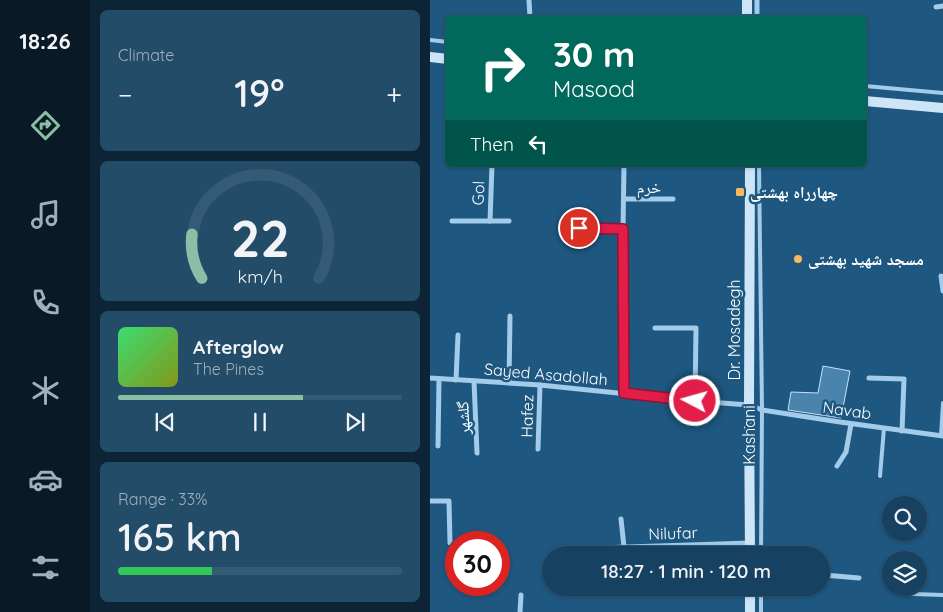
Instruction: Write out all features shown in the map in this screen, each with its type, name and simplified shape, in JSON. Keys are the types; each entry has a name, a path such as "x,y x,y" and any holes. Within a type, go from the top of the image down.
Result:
{"main road":[{"path":"747,0 747,15"},
{"path":"430,57 445,59"},
{"path":"867,101 943,108"},
{"name":"Dr. Mosadegh","path":"750,167 750,543"},
{"path":"750,596 750,612"}],"street":[{"path":"529,0 530,15"},
{"path":"757,0 757,15"},
{"path":"936,7 943,6"},
{"name":"Gol","path":"490,222 492,167"},
{"path":"624,167 624,393"},
{"name":"خرم","path":"624,199 673,199"},
{"name":"Gol","path":"452,221 509,221"},
{"path":"579,228 623,229"},
{"path":"943,276 941,276 943,291"},
{"path":"509,383 510,316"},
{"path":"655,328 696,328 695,401"},
{"path":"456,380 458,335"},
{"name":"Sayed Asadollah","path":"430,378 540,384 749,405"},
{"path":"869,378 904,379 902,431"},
{"path":"438,446 439,379"},
{"name":"گلشهر","path":"474,381 477,453"},
{"name":"Hafez","path":"538,449 540,384"},
{"name":"Navab","path":"749,405 762,410 942,436"},
{"path":"837,466 846,452 851,424"},
{"path":"430,501 449,502 450,531"},
{"path":"621,519 624,546"},
{"name":"Nilufar","path":"656,546 750,543"},
{"path":"830,576 859,578"},
{"path":"520,612 521,595"}],"lane":[{"path":"430,40 445,42"},
{"path":"867,86 943,93"},
{"name":"Kashani","path":"759,167 762,410 761,546"},
{"path":"942,436 943,403"},
{"path":"880,476 884,428"},
{"path":"927,594 943,595"},
{"path":"761,596 761,612"}],"building":[{"path":"823,366 850,371 841,418 788,410 791,392 818,393"}],"place":[{"name":"چهارراه بهشتی","path":"740,192"},
{"name":"مسجد شهید بهشتی","path":"798,259"}],"route":[{"path":"579,228 623,229 624,393 695,401"}]}
